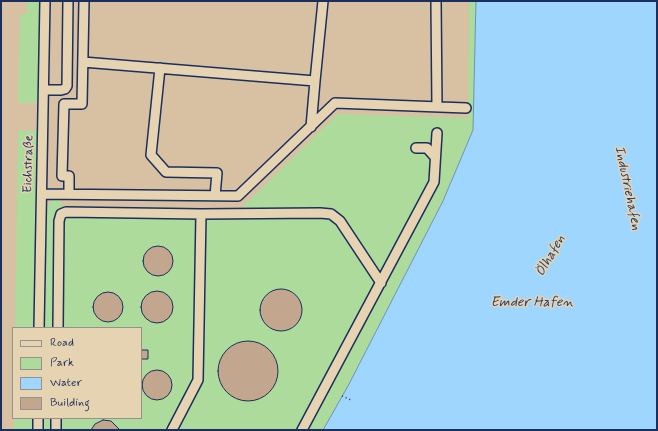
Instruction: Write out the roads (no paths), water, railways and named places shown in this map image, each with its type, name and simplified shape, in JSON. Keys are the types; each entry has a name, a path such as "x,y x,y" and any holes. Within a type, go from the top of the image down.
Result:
{"street":[{"name":"Eichstraße","path":"40,327 45,1"},
{"path":"44,90 61,90 65,89 66,86 68,1"},
{"path":"68,194 69,176 62,176 64,104 82,104 84,1"},
{"path":"311,127 323,1"},
{"path":"436,1 437,107"},
{"path":"83,62 315,81"},
{"path":"160,68 151,156 166,172 217,173 215,196"},
{"path":"42,194 238,196 335,103 466,108"},
{"path":"302,430 434,182 437,134"},
{"path":"416,148 427,148 435,157"},
{"path":"58,327 59,222 61,214 66,212 331,214 340,221 381,283"},
{"path":"172,430 198,380 201,214"},
{"path":"38,419 38,430"},
{"path":"56,419 56,430"}],"water":[{"name":"Emder Hafen","path":"476,1 657,1 657,430 323,430 348,386 443,201 473,130"}],"water label":[{"name":"Industriehafen","path":"627,188"},
{"name":"Ölhafen","path":"551,256"}]}
